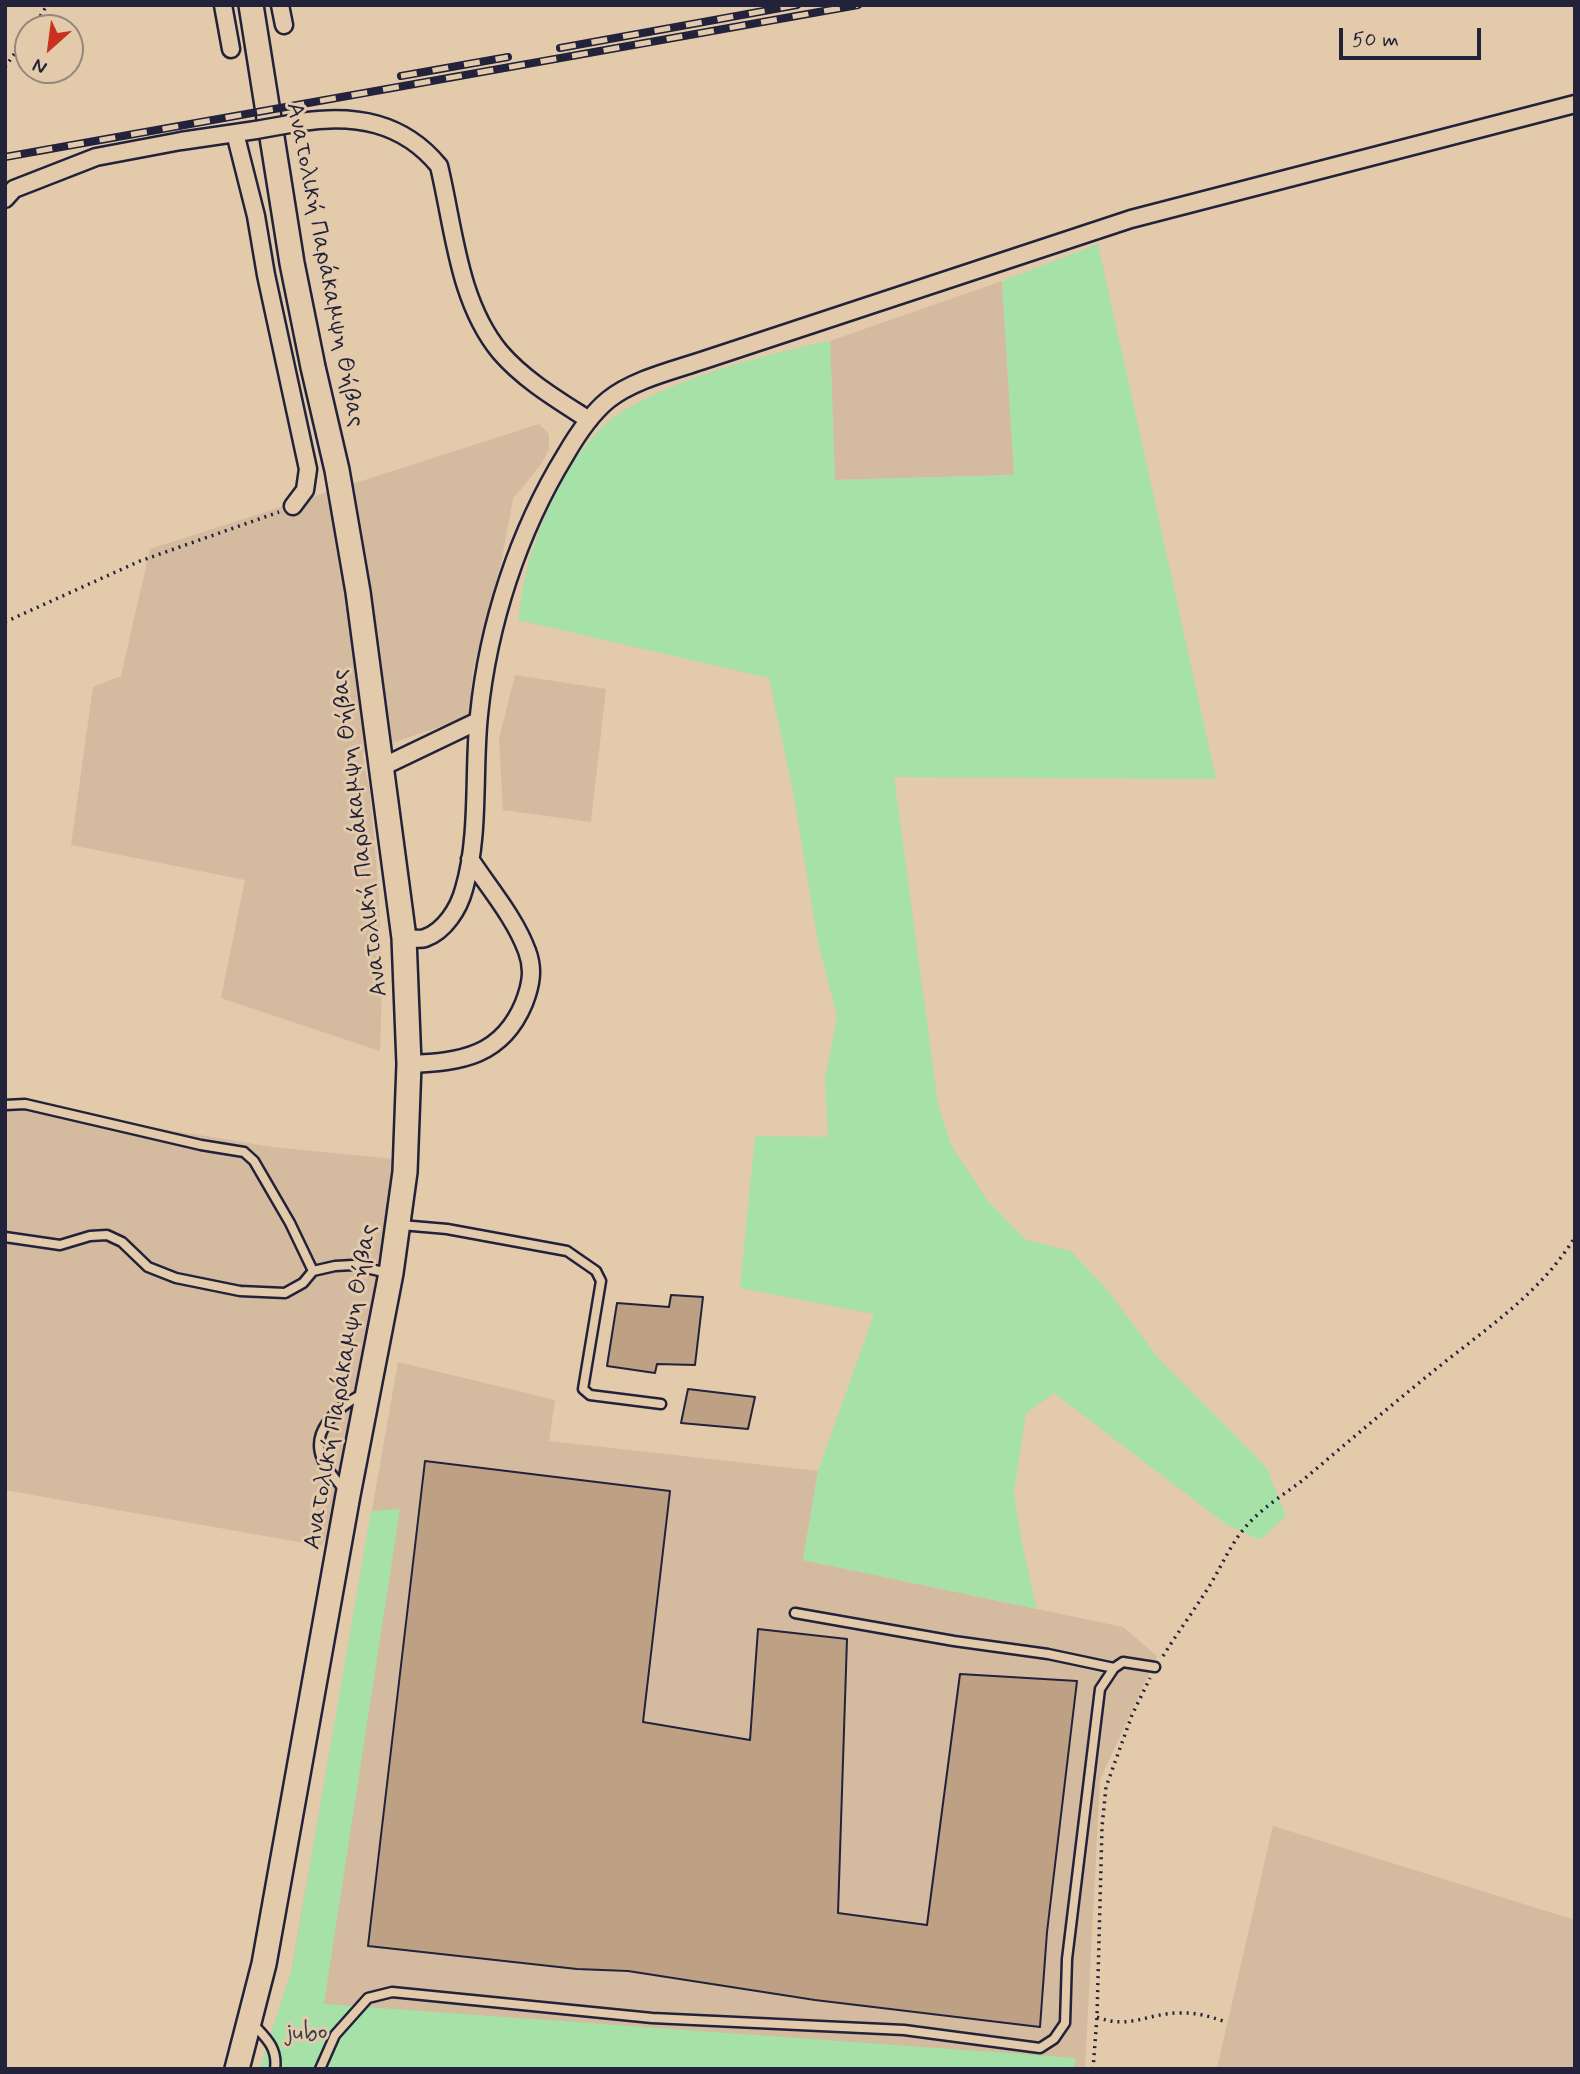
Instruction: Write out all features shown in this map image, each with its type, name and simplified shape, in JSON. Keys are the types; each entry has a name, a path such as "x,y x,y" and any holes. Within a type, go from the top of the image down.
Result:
{"main road":[{"name":"Ανατολική Παράκαμψη Θήβας","path":"237,2069 264,1964 391,1273 405,1172 409,1064 404,938 358,592 342,497 292,263 250,5"}],"street":[{"path":"223,5 231,49"},
{"path":"280,5 284,25"},
{"path":"404,938 425,938 442,928 455,912 464,890 470,859 478,721 485,666 501,606 522,543 552,476 589,420 609,400 659,375 994,262 1131,219 1575,104"},
{"path":"5,199 14,188 96,157 328,118 351,119 397,131 424,148 439,166 472,307 486,331 501,353 524,374 589,420"},
{"path":"236,133 309,469 305,490 293,506"},
{"path":"382,767 478,721"},
{"path":"409,1064 466,1058 490,1047 516,1022 532,983 528,952 512,921 470,859"}],"lane":[{"path":"5,1105 25,1104 201,1145 244,1152 254,1161 290,1223 313,1271"},
{"path":"398,1225 447,1229 567,1251 596,1271 601,1281 583,1389 590,1395 661,1405"},
{"path":"5,1237 60,1245 90,1236 107,1235 122,1242 148,1266 176,1278 240,1291 285,1293 303,1283 313,1271 335,1266 353,1265 391,1273"},
{"path":"348,1496 323,1462 319,1441 326,1422 347,1402 368,1391"},
{"path":"795,1614 1048,1654 1114,1668"},
{"path":"320,2069 335,2035 369,1998 392,1992 652,2018 904,2030 1040,2048 1054,2039 1065,2023 1068,1959 1100,1689 1114,1668 1123,1662 1155,1667"},
{"path":"250,2020 271,2043 276,2060 275,2069"}],"path":[{"path":"5,622 140,562 293,506"},
{"path":"1093,2069 1102,1827 1106,1787 1132,1715 1155,1667 1209,1586 1233,1541 1242,1530 1269,1504 1506,1314 1542,1280 1564,1255 1575,1237"},
{"path":"1097,2017 1124,2024 1176,2012 1201,2013 1223,2021"}],"shaded area":[{"path":"1002,281 1014,475 835,480 830,341"},
{"path":"539,424 549,434 549,449 542,463 513,499 501,563 473,670 469,717 362,753 370,793 379,896 382,988 380,1051 221,998 245,880 71,845 93,687 121,676 150,549"},
{"path":"515,675 606,689 591,822 503,810 499,739"},
{"path":"5,1103 272,1147 394,1159 387,1235 329,1533 321,1546 5,1490"},
{"path":"398,1362 555,1400 549,1441 818,1471 803,1560 1123,1627 1157,1656 1100,1780 1085,2069 286,2001"},
{"path":"1273,1826 1575,1920 1575,2069 1217,2068"}],"green space":[{"path":"1098,244 1216,779 894,777 938,1104 951,1145 987,1200 1026,1240 1071,1251 1109,1292 1158,1358 1266,1467 1286,1516 1260,1540 1227,1525 1054,1393 1026,1413 1014,1492 1021,1539 1037,1609 803,1560 818,1471 874,1314 740,1288 755,1136 828,1137 825,1078 837,1017 817,937 794,796 769,678 518,620 531,555 545,517 574,461 598,431 644,400 674,386 741,363 830,341 835,480 1014,475 1002,281"},
{"name":"jubo","path":"400,1509 324,2004 1076,2058 1074,2069 259,2069 292,1969 371,1511"}],"building":[{"path":"671,1295 703,1297 695,1365 657,1364 655,1373 607,1366 617,1303 669,1307"},
{"path":"688,1389 755,1397 748,1429 681,1423"},
{"path":"425,1461 670,1491 643,1722 750,1740 758,1629 847,1639 838,1913 927,1925 960,1674 1077,1681 1047,1932 1040,2027 815,2000 628,1971 577,1969 368,1946"}],"railway":[{"path":"560,48 797,5"},
{"path":"5,157 858,5"},
{"path":"401,76 508,57"}]}
